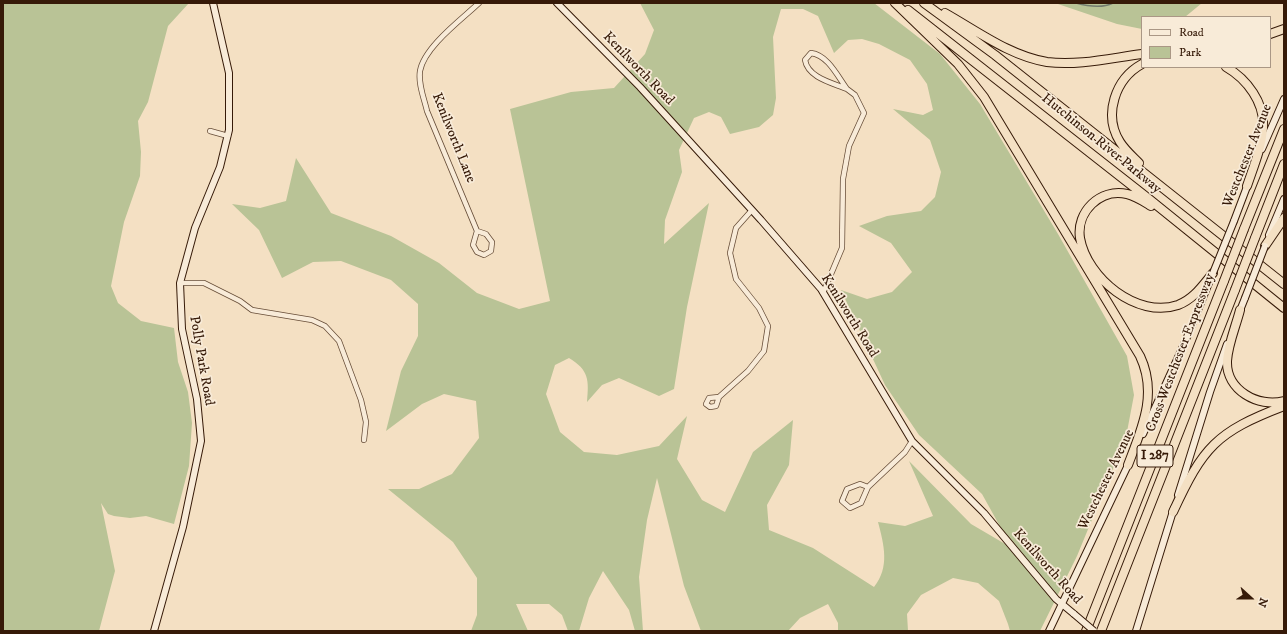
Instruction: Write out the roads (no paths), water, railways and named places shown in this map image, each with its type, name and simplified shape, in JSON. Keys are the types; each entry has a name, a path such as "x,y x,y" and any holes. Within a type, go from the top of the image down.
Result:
{"highway":[{"path":"895,3 958,64 984,97 1140,356 1148,382 1148,402 1144,422 1128,465"},
{"name":"Hutchinson River Parkway","path":"899,3 1034,108 1284,309"},
{"name":"Hutchinson River Parkway","path":"924,3 988,49 1284,284"},
{"path":"929,3 1005,47 1036,60 1069,63 1141,54"},
{"path":"1271,34 1284,29"},
{"path":"1141,65 1124,78 1115,94 1112,112 1114,129 1125,149 1171,194"},
{"path":"1227,68 1250,88 1258,103 1262,117 1261,138 1247,186"},
{"name":"Cross Westchester Expressway","path":"1086,631 1284,129"},
{"name":"Cross Westchester Expressway","path":"1102,631 1284,164"},
{"path":"1183,228 1138,198 1129,194 1117,193 1101,197 1089,206 1081,219 1080,231 1084,250 1102,277 1122,296 1140,304 1164,307 1183,302 1197,293 1214,273"},
{"path":"1265,246 1284,218"},
{"path":"1252,259 1284,277"},
{"path":"1240,310 1228,356 1228,367 1232,378 1239,389 1252,398 1270,403 1284,400"},
{"path":"1173,512 1192,471 1214,444 1225,434 1243,423 1284,406"}],"street":[{"name":"Polly Park Road","path":"154,631 183,527 201,441 197,399 182,329 180,283 195,228 220,166 228,136 230,111 229,73 213,3"},
{"name":"Kenilworth Lane","path":"478,231 486,234 492,242 490,251 484,255 477,252 473,245 478,231 427,111 422,92 420,72 427,54 479,3"},
{"name":"Kenilworth Road","path":"557,3 640,87 752,210 823,293 912,441 984,513 1062,604 1094,631"},
{"path":"823,293 842,248 843,179 849,146 864,112 855,95 847,89 814,75 809,71 806,65 807,56 813,53 822,58 834,70 847,89"},
{"name":"Westchester Avenue","path":"1049,631 1184,347 1247,186 1284,99"},
{"path":"210,131 228,136"},
{"path":"1136,631 1210,392 1240,310 1284,199"},
{"path":"719,397 748,372 764,351 768,326 759,308 736,279 730,253 736,228 752,210"},
{"path":"180,283 204,283 240,301 252,310 312,320 325,326 339,341 361,400 366,422 364,440"},
{"path":"868,487 860,484 847,489 842,501 850,508 861,503 868,487 905,452 912,441"}],"waterway":[{"path":"1076,3 1095,6 1105,6 1113,3"}]}
